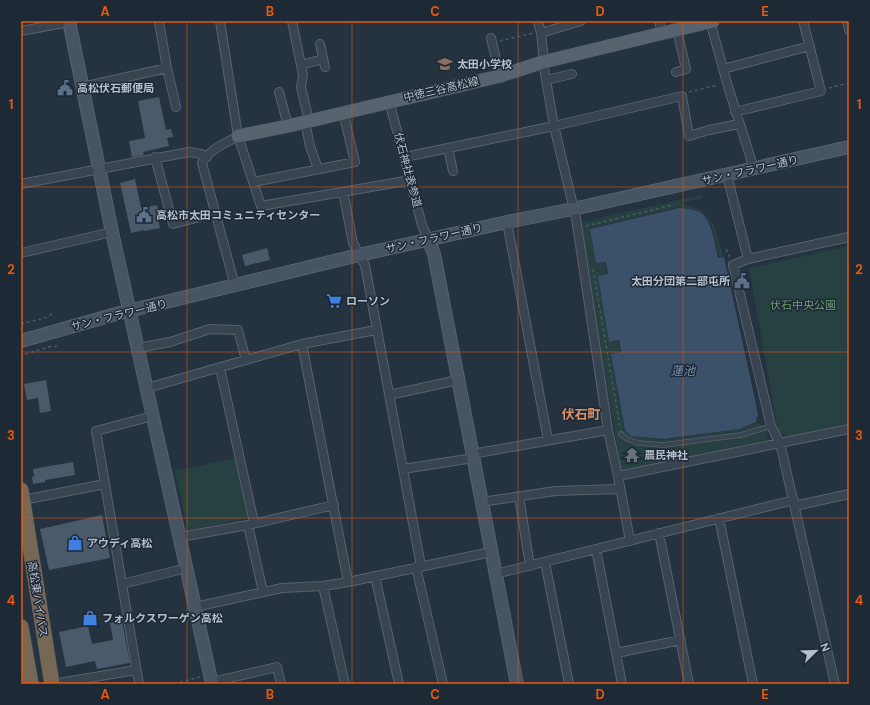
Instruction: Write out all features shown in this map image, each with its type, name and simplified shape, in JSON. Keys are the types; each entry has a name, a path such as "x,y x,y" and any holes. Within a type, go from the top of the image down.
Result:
{"highway":[{"name":"高松東バイパス","path":"22,495 53,684"},
{"path":"21,546 45,684"},
{"path":"21,627 31,684"},
{"path":"21,680 22,684"}],"main road":[{"name":"中徳三谷高松線","path":"238,136 288,126 500,76 660,27 677,30 711,21"}],"street":[{"path":"220,21 238,136 261,206 411,180"},
{"path":"292,21 303,75 301,87 310,146 318,169"},
{"path":"538,21 541,32 546,80 554,126 576,218 608,430 630,541"},
{"path":"541,32 581,21"},
{"path":"711,21 735,112 754,169"},
{"path":"735,112 821,91 803,21"},
{"path":"847,21 849,30"},
{"path":"21,31 69,22 112,232 211,680 277,667 281,684"},
{"path":"159,22 176,107"},
{"path":"676,72 686,69 677,30"},
{"path":"492,41 500,76"},
{"path":"301,65 324,63 320,44"},
{"path":"723,69 810,46"},
{"path":"82,87 167,68"},
{"path":"546,80 572,74"},
{"path":"279,92 288,126"},
{"path":"405,158 554,126 682,96 689,136 739,124"},
{"name":"伏石神社表参道","path":"389,101 422,225 428,239"},
{"path":"253,182 355,162 343,112"},
{"path":"235,286 202,166 203,160 220,146 238,136"},
{"name":"サン・フラワー通り","path":"21,341 130,311 359,255 849,147"},
{"path":"448,148 453,171"},
{"path":"21,184 155,157 189,152 195,152 207,157"},
{"path":"155,157 173,224 215,213"},
{"path":"727,175 748,259"},
{"path":"343,192 353,244 364,266 403,469 419,566 443,684"},
{"path":"507,222 548,440"},
{"path":"21,253 112,232"},
{"path":"835,684 780,443 771,426 733,265 748,259 849,237"},
{"path":"428,239 434,254 516,684"},
{"path":"138,348 170,342 210,329 238,330 246,360"},
{"path":"147,388 302,344 376,330"},
{"path":"302,344 348,582"},
{"path":"220,368 263,592"},
{"path":"389,395 458,380"},
{"path":"139,684 96,430 153,416"},
{"path":"618,476 849,429"},
{"path":"403,469 548,440 608,430"},
{"path":"22,495 105,484"},
{"path":"481,502 555,491 620,489"},
{"path":"495,574 719,518 849,494"},
{"path":"519,496 530,566"},
{"path":"180,537 251,524 334,505"},
{"path":"719,518 753,684"},
{"path":"659,533 689,684"},
{"path":"596,549 622,684"},
{"path":"195,607 282,588 323,586 348,582 491,552"},
{"path":"545,562 569,684"},
{"path":"122,584 187,568"},
{"path":"375,576 399,684"},
{"path":"323,586 345,684"},
{"path":"616,653 681,640"},
{"path":"53,684 136,670"}],"lane":[{"path":"621,434 627,439 638,443 663,445 741,435 771,426"}],"path":[{"path":"492,41 541,32"},
{"path":"682,96 686,92 727,83"},
{"path":"821,89 849,83"},
{"path":"585,220 586,226 673,205"},
{"path":"593,264 620,424"},
{"path":"21,324 44,318 52,314"},
{"path":"21,358 23,355 52,346 60,347"},
{"path":"174,684 211,680"}],"green space":[{"path":"701,195 702,198 682,203 682,205 700,210 707,215 715,229 723,256 719,257 711,226 705,215 693,209 679,207 590,228 596,263 605,262 607,274 598,276 609,342 618,341 620,352 611,354 624,430 631,436 664,440 740,429 758,422 767,430 768,435 766,440 625,471 621,469 580,226 583,222"},
{"name":"伏石中央公園","path":"849,246 849,423 788,437 778,431 749,268"},
{"path":"235,458 247,515 244,519 191,530 187,528 175,471"}],"water":[{"name":"蓮池","path":"679,208 695,210 704,215 710,226 718,258 724,257 758,414 756,422 739,429 664,439 631,436 625,430 611,354 621,352 619,340 609,342 598,276 608,274 606,262 596,263 590,229"}],"building":[{"path":"159,97 166,130 171,129 173,137 167,138 169,146 143,152 144,155 132,157 129,141 145,138 138,101"},
{"path":"135,179 141,208 157,205 160,218 158,219 160,228 131,233 120,183"},
{"path":"267,248 270,260 245,266 242,255"},
{"path":"46,380 51,411 40,413 38,398 27,400 24,384"},
{"path":"73,462 75,475 45,480 45,482 33,484 33,469"},
{"name":"アウディ高松","path":"102,515 110,558 49,570 40,529"},
{"path":"122,621 130,663 97,669 95,661 66,667 59,632 88,626 92,644 113,640 110,623"}],"place":[{"name":"太田小学校","path":"445,64"},
{"name":"高松伏石郵便局","path":"65,88"},
{"name":"高松市太田コミュニティセンター","path":"144,215"},
{"name":"太田分団第二部屯所","path":"742,281"},
{"name":"ローソン","path":"334,301"},
{"name":"農民神社","path":"632,455"},
{"name":"アウディ高松","path":"75,543"},
{"name":"フォルクスワーゲン高松","path":"90,618"}],"district":[{"name":"伏石町","path":"581,414"}]}
